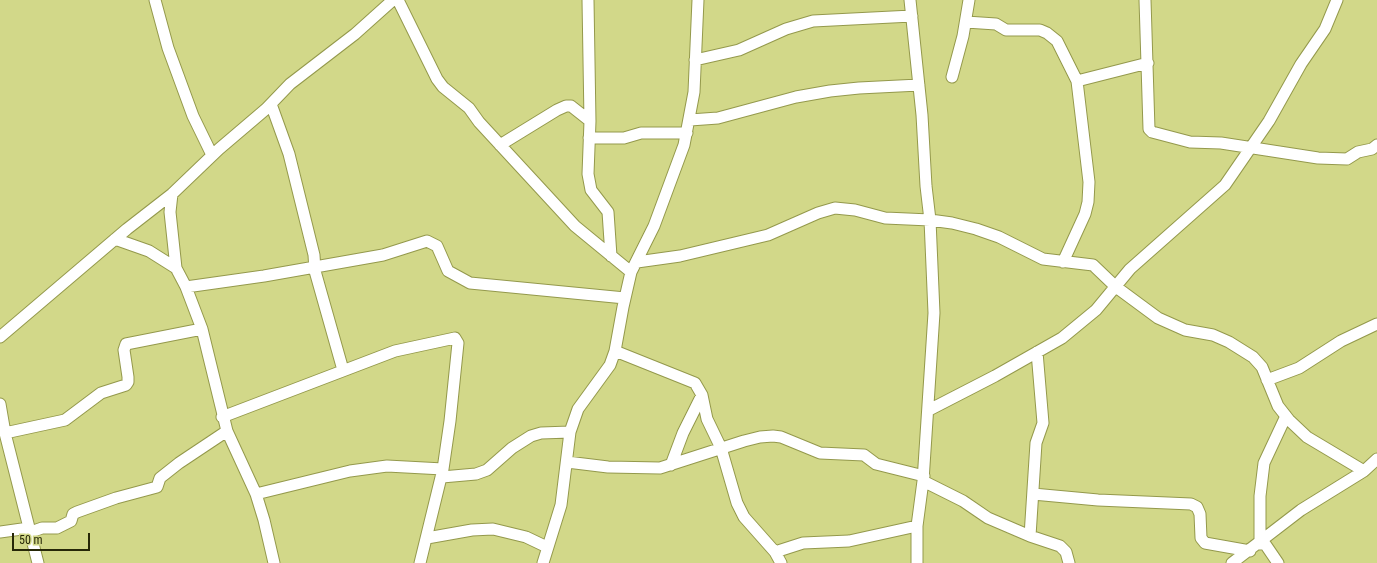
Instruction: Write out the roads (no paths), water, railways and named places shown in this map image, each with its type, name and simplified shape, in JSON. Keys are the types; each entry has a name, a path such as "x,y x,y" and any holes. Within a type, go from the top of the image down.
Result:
{"street":[{"path":"155,0 168,48 185,96 212,156"},
{"path":"0,337 172,194 212,156 271,104 290,84 355,34 394,0"},
{"path":"398,0 437,79 443,87 468,108 479,122 575,226 611,256 634,267 768,235 818,213 835,208 855,210 885,218 930,220 952,223 976,229 999,237 1043,259 1093,265 1116,287 1170,325 1185,330 1213,335 1228,342 1254,358 1262,367 1278,406 1306,437 1364,471"},
{"path":"588,0 587,40 590,121 589,187 608,212 611,256"},
{"path":"543,563 562,505 570,432 578,410 610,365 615,351 624,298 634,267 662,206 687,133 694,92 698,0"},
{"path":"910,0 919,84 930,220 934,312 929,410 917,526 917,563"},
{"path":"952,77 966,22 969,0"},
{"path":"1145,0 1149,129 1152,132 1190,142 1220,143 1318,158 1347,158 1358,152 1372,149 1377,145"},
{"path":"929,410 995,376 1062,338 1096,310 1130,269 1225,185 1269,121 1301,64 1326,30 1337,0"},
{"path":"695,60 739,50 786,29 813,21 912,16"},
{"path":"966,22 996,24 1006,30 1040,30 1047,33 1057,41 1077,81 1089,182 1088,202 1085,214 1063,262"},
{"path":"1077,81 1148,63"},
{"path":"690,120 718,118 796,97 859,88 919,84"},
{"path":"271,104 289,154 314,255 314,266 343,370"},
{"path":"500,145 566,106 571,106 590,121"},
{"path":"589,138 624,138 641,133 687,133"},
{"path":"172,194 170,212 176,268 186,286 202,329 222,417 256,494 274,563"},
{"path":"116,239 149,251 176,268"},
{"path":"186,286 264,276 394,252 428,241 437,246 448,271 470,283 624,298"},
{"path":"1267,380 1299,368 1341,340 1377,324"},
{"path":"5,433 65,420 101,392 126,385 128,382 124,350 126,344 202,329"},
{"path":"222,417 395,350 455,338 458,343 450,421 442,473 420,563"},
{"path":"615,351 695,383 702,395 707,419 721,448 738,503 744,516 775,552 781,563"},
{"path":"1030,536 1036,443 1043,423 1038,352"},
{"path":"671,465 683,433 702,395"},
{"path":"0,411 38,563"},
{"path":"1278,563 1262,542 1260,496 1264,463 1286,416"},
{"path":"0,532 57,528 71,521 73,514 77,512 116,498 157,487 160,478 179,463 227,431"},
{"path":"256,494 303,482 387,466 442,473 476,474 487,470 512,448 536,434 570,432"},
{"path":"567,462 608,467 660,468 760,437 781,437 813,451 864,456 876,464 923,479 963,501 988,518 1030,536 1065,548 1069,563"},
{"path":"1232,563 1262,542 1301,510 1364,471 1377,459"},
{"path":"1032,494 1098,500 1191,504 1197,507 1200,514 1201,538 1205,543 1250,551"},
{"path":"775,552 803,543 849,541 917,526"},
{"path":"427,538 493,528 526,537 547,547"}]}
